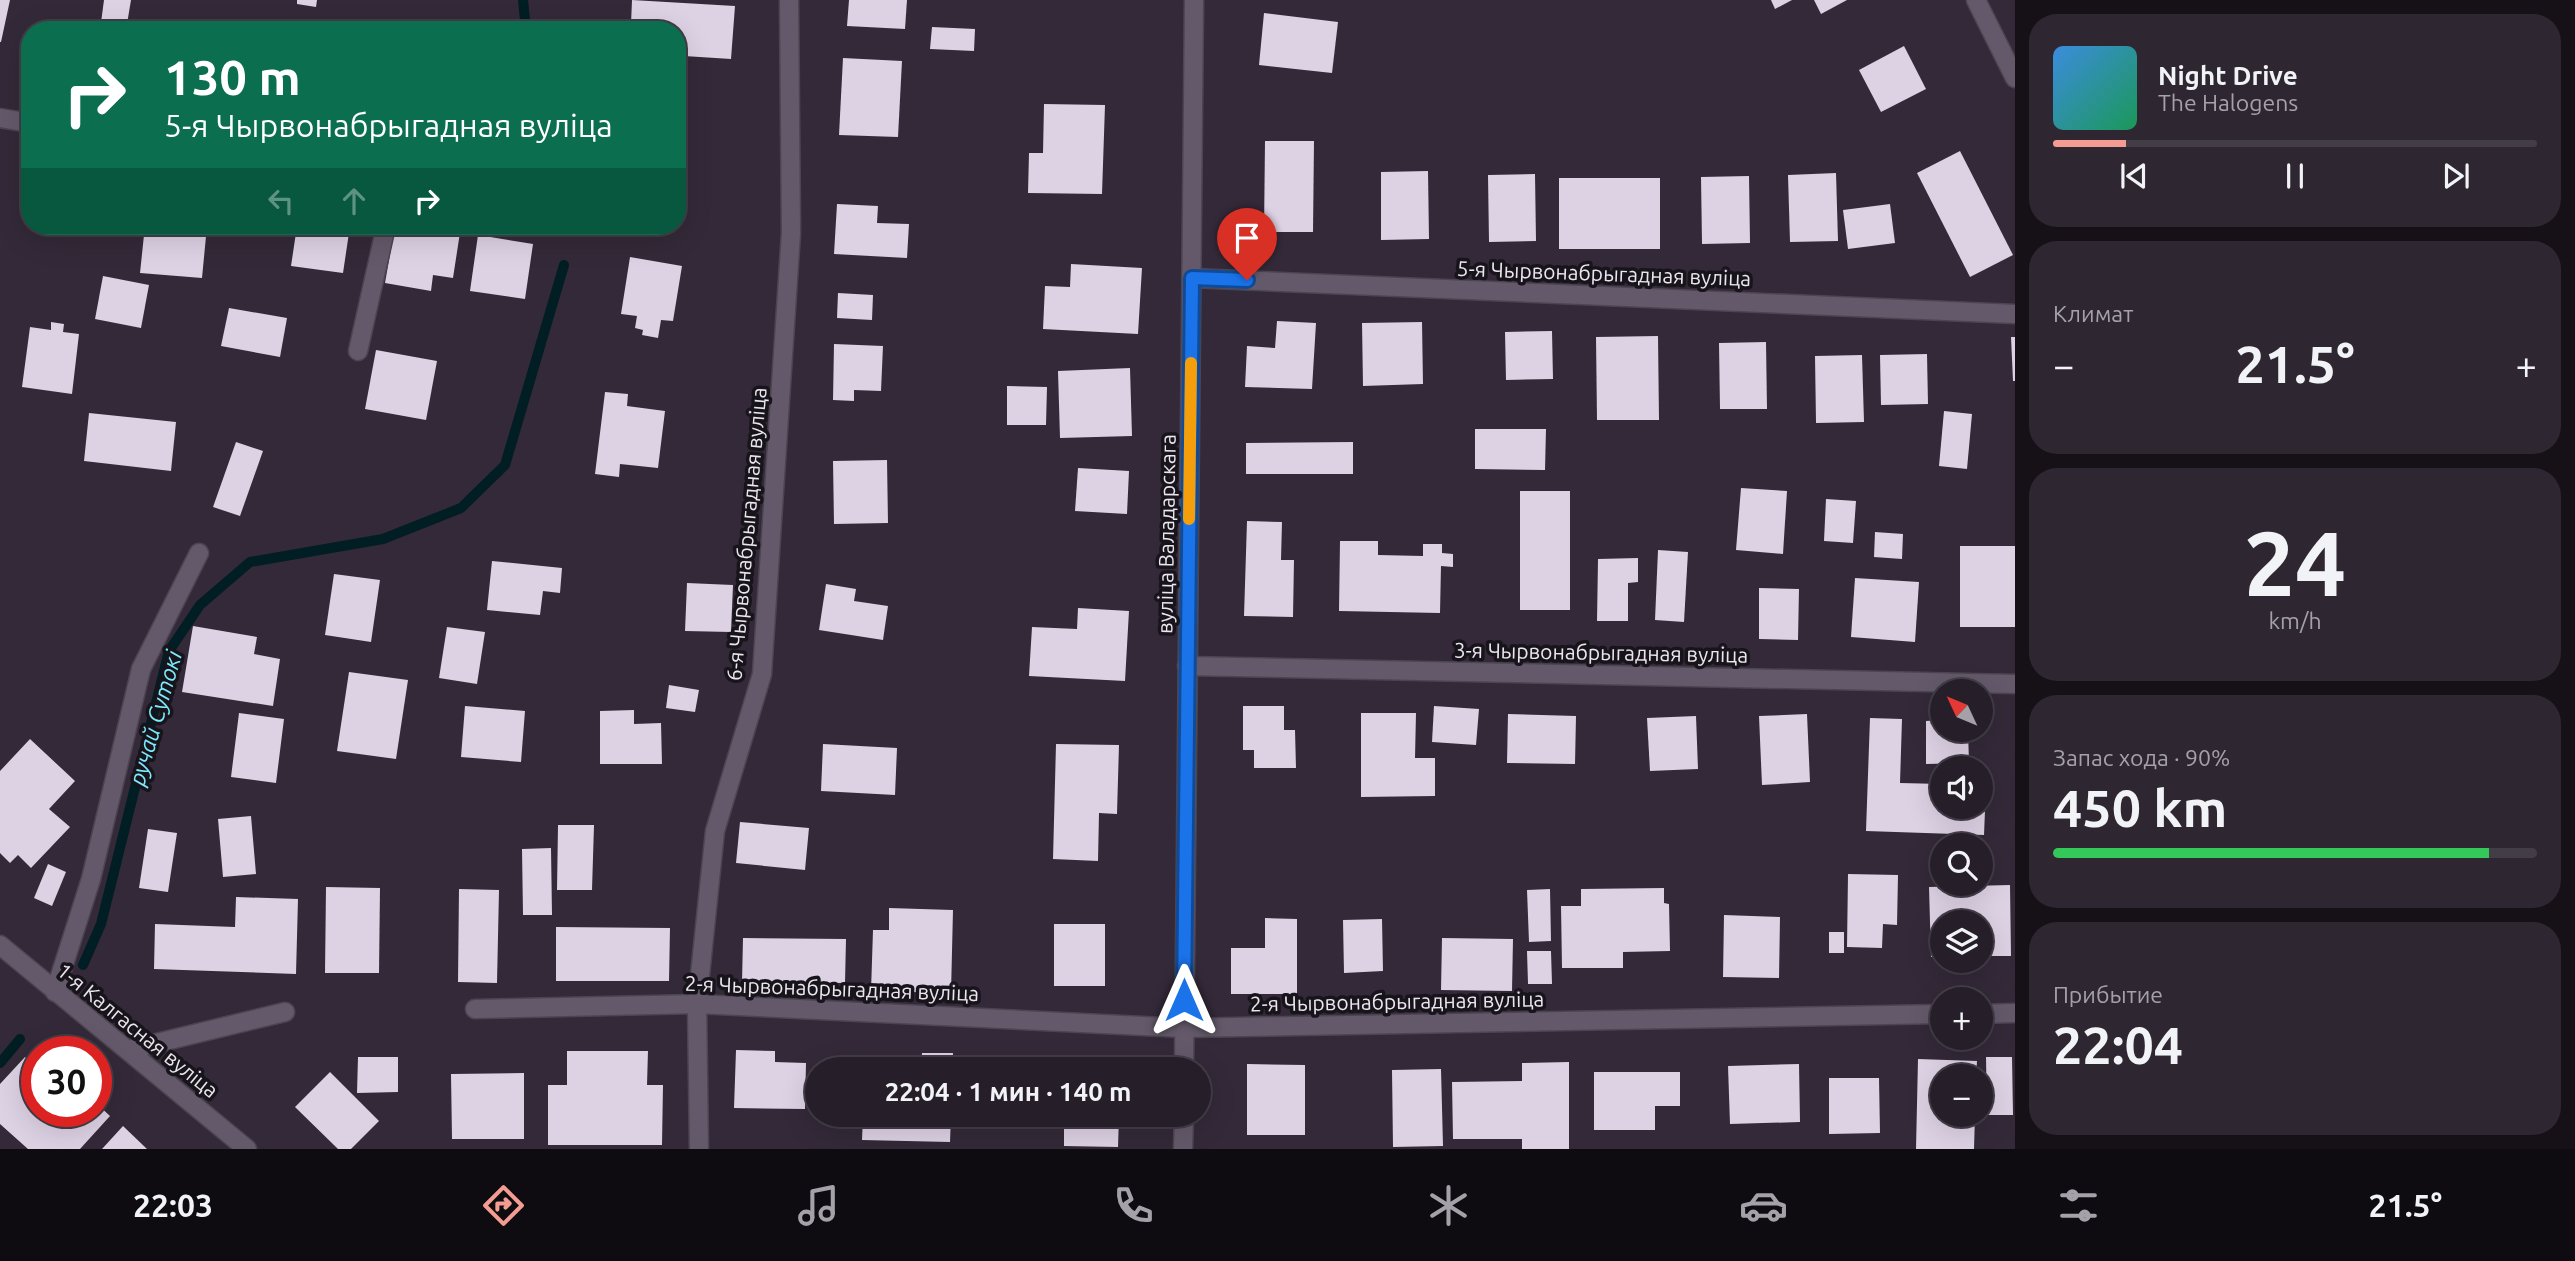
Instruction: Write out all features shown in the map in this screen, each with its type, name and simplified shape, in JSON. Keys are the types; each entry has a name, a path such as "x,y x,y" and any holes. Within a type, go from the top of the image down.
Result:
{"street":[{"name":"6-я Чырвонабрыгадная вуліца","path":"699,1149 697,1004 715,831 762,674 791,233 789,0"},
{"name":"вуліца Валадарскага","path":"1184,1057 1194,0"},
{"path":"1976,0 2015,78"},
{"path":"0,118 21,121"},
{"path":"358,351 384,235"},
{"name":"5-я Чырвонабрыгадная вуліца","path":"1192,278 2015,314"},
{"path":"55,992 91,879 141,669 200,553"},
{"name":"3-я Чырвонабрыгадная вуліца","path":"1187,666 2015,684"},
{"name":"1-я Калгасная вуліца","path":"0,946 247,1149"},
{"name":"2-я Чырвонабрыгадная вуліца","path":"475,1009 697,1004 1184,1028 1930,1014"},
{"path":"128,1050 285,1012"},
{"path":"1993,1014 2015,1013"},
{"path":"1183,1149 1184,1127"}],"building":[{"path":"0,0 10,0 1,42 0,42"},
{"path":"104,0 131,0 128,21 101,21"},
{"path":"297,0 317,0 316,7 297,4"},
{"path":"632,0 735,6 731,59 686,56 686,21 631,21"},
{"path":"849,0 907,0 905,29 847,26"},
{"path":"1771,0 1792,0 1775,9"},
{"path":"1814,0 1847,0 1821,14"},
{"path":"1264,13 1338,22 1332,73 1259,65"},
{"path":"932,27 975,29 974,51 930,49"},
{"path":"1904,46 1926,89 1881,112 1859,70"},
{"path":"843,58 902,61 898,137 839,135"},
{"path":"1044,104 1105,105 1102,194 1028,193 1029,153 1043,153"},
{"path":"1265,141 1314,141 1313,232 1264,232"},
{"path":"1960,151 2013,255 1970,277 1917,173"},
{"path":"1428,171 1429,239 1381,240 1381,172"},
{"path":"1836,173 1838,241 1790,242 1788,175"},
{"path":"1535,174 1536,241 1489,242 1488,175"},
{"path":"1749,176 1750,243 1702,244 1701,177"},
{"path":"1559,178 1660,178 1660,249 1559,249"},
{"path":"837,204 878,206 877,223 909,224 907,258 834,254"},
{"path":"1890,204 1895,243 1848,249 1843,210"},
{"path":"144,235 206,235 202,278 140,273"},
{"path":"296,235 349,235 343,273 291,266"},
{"path":"393,235 460,235 453,278 433,275 431,291 385,283"},
{"path":"478,235 533,244 525,299 470,291"},
{"path":"630,257 682,266 673,321 661,320 658,338 642,335 643,330 635,328 637,316 621,314"},
{"path":"1071,264 1142,268 1138,334 1043,329 1045,286 1070,287"},
{"path":"103,276 149,285 141,328 95,319"},
{"path":"838,293 873,295 872,320 837,318"},
{"path":"229,308 287,318 280,357 221,346"},
{"path":"1277,321 1316,323 1312,389 1245,387 1247,346 1275,348"},
{"path":"51,322 64,324 63,332 79,334 72,394 22,387 30,327 51,330"},
{"path":"1422,322 1423,384 1363,386 1362,323"},
{"path":"1552,331 1553,379 1506,380 1505,332"},
{"path":"1658,336 1659,420 1597,420 1596,337"},
{"path":"2011,337 2015,337 2015,381 2013,381"},
{"path":"1766,342 1767,409 1720,409 1719,343"},
{"path":"834,344 883,346 881,391 854,390 854,401 833,400"},
{"path":"376,350 437,361 426,420 365,409"},
{"path":"1927,354 1928,404 1881,405 1880,355"},
{"path":"1862,355 1864,422 1816,423 1815,356"},
{"path":"1130,368 1132,436 1060,438 1058,371"},
{"path":"1007,386 1047,387 1046,425 1007,425"},
{"path":"605,392 628,394 627,406 665,411 658,468 620,464 619,477 595,474"},
{"path":"1944,411 1972,414 1967,469 1939,466"},
{"path":"89,413 176,422 171,471 84,461"},
{"path":"1475,429 1546,429 1545,470 1475,469"},
{"path":"236,442 263,451 240,516 213,507"},
{"path":"1353,442 1353,474 1246,474 1246,443"},
{"path":"887,460 888,523 834,524 833,461"},
{"path":"1078,468 1129,471 1127,514 1075,511"},
{"path":"1741,488 1787,491 1783,554 1736,550"},
{"path":"1520,491 1570,491 1570,610 1520,610"},
{"path":"1826,499 1856,501 1853,543 1824,541"},
{"path":"1247,521 1282,522 1281,560 1294,560 1293,617 1244,616"},
{"path":"1875,532 1903,534 1902,559 1874,557"},
{"path":"1340,541 1378,541 1378,555 1423,556 1423,544 1442,544 1442,553 1453,554 1453,567 1441,566 1440,613 1339,611"},
{"path":"1960,546 2015,546 2015,627 1960,627"},
{"path":"1658,550 1688,552 1684,622 1655,620"},
{"path":"1638,558 1638,582 1628,583 1628,621 1597,621 1598,559"},
{"path":"492,561 562,568 560,593 543,591 540,615 487,610"},
{"path":"334,574 380,580 371,642 325,635"},
{"path":"1855,578 1919,582 1915,642 1851,637"},
{"path":"687,583 733,585 731,632 685,631"},
{"path":"826,584 856,589 854,601 888,606 883,640 819,630"},
{"path":"1759,588 1799,589 1798,640 1759,639"},
{"path":"1078,608 1129,611 1125,681 1029,676 1032,627 1077,629"},
{"path":"193,626 257,637 254,654 280,659 273,706 182,692"},
{"path":"447,627 485,632 477,684 439,678"},
{"path":"349,672 408,680 396,759 337,751"},
{"path":"669,685 699,690 695,712 666,708"},
{"path":"465,706 525,711 521,762 461,757"},
{"path":"1243,706 1284,706 1284,730 1295,730 1296,768 1254,768 1254,750 1243,750"},
{"path":"1434,706 1479,709 1476,745 1432,742"},
{"path":"634,710 634,724 661,723 662,764 600,764 600,711"},
{"path":"239,713 284,719 276,783 231,777"},
{"path":"1361,713 1416,713 1415,758 1435,758 1435,796 1361,797"},
{"path":"1508,714 1576,716 1575,764 1507,763"},
{"path":"1807,714 1810,782 1762,785 1759,716"},
{"path":"1696,716 1698,769 1650,771 1647,718"},
{"path":"1870,718 1902,719 1900,783 1930,784 1930,819 1985,819 1984,833 1866,831"},
{"path":"1926,721 1930,721 1930,742 1968,742 1969,756 1930,756 1930,764 1926,764"},
{"path":"30,739 75,781 49,809 70,827 31,868 18,855 10,863 0,853 0,771"},
{"path":"823,744 897,748 895,795 821,791"},
{"path":"1056,744 1119,745 1117,814 1099,813 1098,861 1053,859"},
{"path":"251,816 256,874 223,877 218,819"},
{"path":"740,822 809,828 805,870 736,863"},
{"path":"558,825 594,825 592,890 557,890"},
{"path":"148,829 177,833 168,892 139,888"},
{"path":"551,848 552,915 523,915 522,849"},
{"path":"48,864 66,872 52,906 34,898"},
{"path":"1848,874 1898,875 1897,925 1883,924 1882,948 1847,947"},
{"path":"1993,885 2010,885 2011,956 1993,956 1993,910 1930,910 1930,922 1929,887 1930,896 1993,896"},
{"path":"326,887 380,888 379,973 325,973"},
{"path":"1664,888 1664,903 1669,904 1670,951 1623,952 1623,968 1562,968 1561,906 1581,906 1581,889"},
{"path":"459,889 499,890 497,983 458,982"},
{"path":"1550,889 1551,941 1529,942 1527,890"},
{"path":"236,897 298,899 296,974 154,969 155,924 235,927"},
{"path":"889,908 953,910 951,993 871,991 873,930 889,930"},
{"path":"1724,915 1780,917 1779,978 1723,977"},
{"path":"1265,918 1297,919 1297,994 1231,994 1231,948 1265,948"},
{"path":"1382,919 1383,971 1344,973 1343,920"},
{"path":"1054,924 1105,924 1105,986 1054,986"},
{"path":"556,927 670,928 669,981 556,981"},
{"path":"1829,932 1844,932 1844,953 1829,953"},
{"path":"743,938 846,939 845,983 742,982"},
{"path":"1442,938 1513,939 1512,991 1441,990"},
{"path":"1527,951 1551,951 1552,984 1528,984"},
{"path":"736,1050 775,1051 775,1062 805,1063 805,1109 734,1108"},
{"path":"567,1051 648,1051 647,1085 663,1085 662,1145 548,1145 548,1085 567,1085"},
{"path":"922,1053 953,1053 953,1057 922,1057"},
{"path":"358,1057 398,1057 398,1092 357,1093"},
{"path":"1986,1057 2012,1057 2013,1115 1993,1115 1993,1064 1986,1064"},
{"path":"1918,1059 1977,1061 1977,1064 1930,1064 1930,1127 1975,1127 1974,1149 1916,1149"},
{"path":"21,1061 21,1127 100,1127 80,1149 28,1149 0,1124 0,1084"},
{"path":"1569,1062 1569,1149 1522,1149 1522,1139 1453,1139 1452,1082 1522,1081 1522,1063"},
{"path":"1247,1064 1305,1065 1305,1135 1247,1135"},
{"path":"1799,1064 1800,1122 1730,1124 1728,1066"},
{"path":"1441,1069 1443,1146 1393,1147 1392,1070"},
{"path":"330,1072 379,1121 351,1149 338,1149 295,1107"},
{"path":"1594,1072 1680,1072 1680,1106 1655,1106 1655,1130 1594,1130"},
{"path":"524,1073 524,1139 452,1139 451,1074"},
{"path":"1829,1078 1879,1078 1880,1133 1829,1134"},
{"path":"123,1126 147,1149 102,1149"},
{"path":"863,1127 951,1127 950,1142 862,1140"},
{"path":"1064,1127 1119,1127 1118,1147 1064,1146"}],"waterway":[{"name":"ручай Сутокі","path":"523,0 525,21"},
{"name":"ручай Сутокі","path":"83,965 101,924 169,651 200,605 250,562 383,539 461,508 505,465 564,265"},
{"name":"ручай Сутокі","path":"0,1063 20,1039"}],"slow traffic":[{"path":"1189,519 1191,363"}],"route":[{"path":"1184,1000 1192,278 1247,280"}]}
